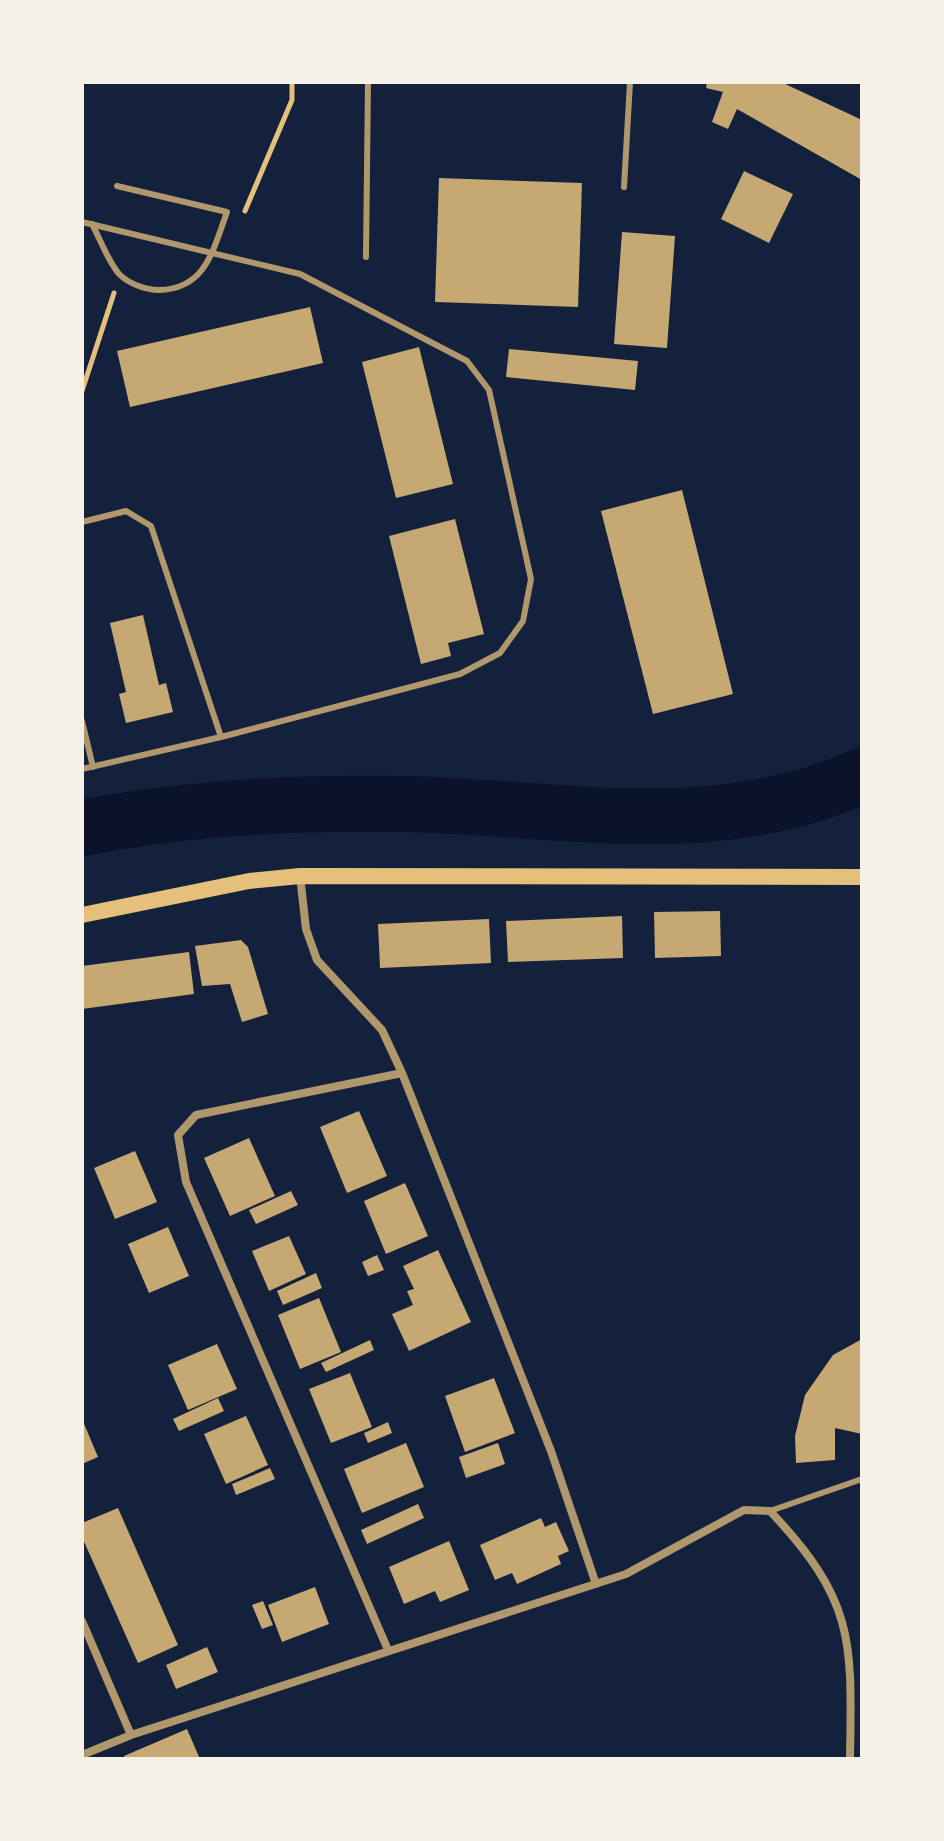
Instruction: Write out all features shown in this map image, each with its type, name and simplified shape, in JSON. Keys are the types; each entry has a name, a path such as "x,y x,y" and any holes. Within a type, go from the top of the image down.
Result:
{"main road":[{"path":"82,915 249,881 300,876 862,877"}],"street":[{"path":"300,876 306,929 317,960 382,1030 402,1073 551,1451 596,1584"},
{"path":"388,1650 186,1182 178,1135 196,1115 402,1073"},
{"path":"82,1755 131,1735 626,1574 744,1510 770,1511 807,1550 836,1599 848,1638 851,1674 850,1759"},
{"path":"82,1621 131,1735"}],"lane":[{"path":"366,257 368,82"},
{"path":"624,187 630,82"},
{"path":"92,224 120,275 146,290 178,289 195,280 211,252 227,212 117,186"},
{"path":"82,222 300,274 467,361 489,390 531,579 523,621 500,653 460,674 221,737 82,769"},
{"path":"82,522 126,511 151,526 221,737"},
{"path":"82,721 93,767"},
{"path":"770,1511 862,1479"}],"path":[{"path":"227,212 244,213 261,182 292,100 292,82"},
{"path":"82,391 120,275"}],"building":[{"path":"707,82 781,82 862,120 862,180 737,109 728,129 712,122 723,92 706,88"},
{"path":"744,171 793,194 769,243 721,219"},
{"path":"439,178 582,183 578,307 435,302"},
{"path":"622,232 675,236 667,348 614,344"},
{"path":"310,307 323,363 130,407 117,351"},
{"path":"419,347 453,484 396,498 362,362"},
{"path":"509,349 638,361 635,390 506,377"},
{"path":"682,490 733,694 653,714 601,511"},
{"path":"455,519 484,634 448,643 451,656 421,664 389,536"},
{"path":"143,615 159,685 166,683 173,712 126,723 119,694 126,692 110,623"},
{"path":"720,911 721,956 655,958 654,912"},
{"path":"622,916 623,958 508,962 506,921"},
{"path":"489,919 491,963 380,968 378,924"},
{"path":"241,940 248,947 268,1014 242,1022 230,984 202,986 195,946"},
{"path":"189,952 194,994 82,1009 82,966"},
{"path":"359,1111 387,1176 347,1193 320,1127"},
{"path":"249,1138 275,1196 230,1216 204,1158"},
{"path":"135,1151 157,1202 115,1219 94,1168"},
{"path":"405,1183 428,1236 386,1254 364,1201"},
{"path":"291,1191 298,1205 256,1224 249,1210"},
{"path":"168,1227 189,1276 149,1293 128,1244"},
{"path":"289,1236 306,1274 269,1291 252,1251"},
{"path":"438,1250 471,1322 409,1351 392,1314 413,1305 407,1291 414,1289 403,1266"},
{"path":"377,1255 384,1270 368,1276 362,1262"},
{"path":"316,1273 322,1288 283,1305 277,1291"},
{"path":"319,1298 341,1352 300,1369 278,1315"},
{"path":"862,1339 862,1434 835,1428 835,1460 796,1463 795,1436 805,1395 833,1355"},
{"path":"370,1340 374,1350 326,1372 321,1363"},
{"path":"217,1344 237,1389 188,1410 168,1365"},
{"path":"350,1373 372,1427 331,1443 309,1389"},
{"path":"494,1378 515,1433 465,1452 445,1396"},
{"path":"218,1398 224,1411 179,1431 173,1419"},
{"path":"246,1416 268,1465 226,1484 204,1434"},
{"path":"82,1419 98,1457 82,1464"},
{"path":"388,1422 392,1433 368,1443 364,1433"},
{"path":"406,1443 424,1487 362,1513 344,1469"},
{"path":"498,1443 505,1464 466,1478 459,1457"},
{"path":"270,1468 275,1479 236,1495 232,1484"},
{"path":"418,1504 424,1518 367,1544 361,1530"},
{"path":"118,1508 178,1645 138,1663 82,1537 82,1523"},
{"path":"541,1518 545,1527 556,1522 569,1551 558,1556 561,1564 517,1584 512,1573 495,1580 480,1545"},
{"path":"449,1541 469,1590 440,1602 435,1591 404,1604 389,1567"},
{"path":"315,1587 329,1624 282,1642 268,1605"},
{"path":"263,1601 273,1625 262,1629 252,1605"},
{"path":"207,1647 218,1672 176,1689 166,1665"},
{"path":"187,1729 200,1759 125,1759 124,1756"}],"waterway":[{"path":"82,828 201,811 322,804 461,806 635,816 692,815 749,809 805,797 862,776"}]}
